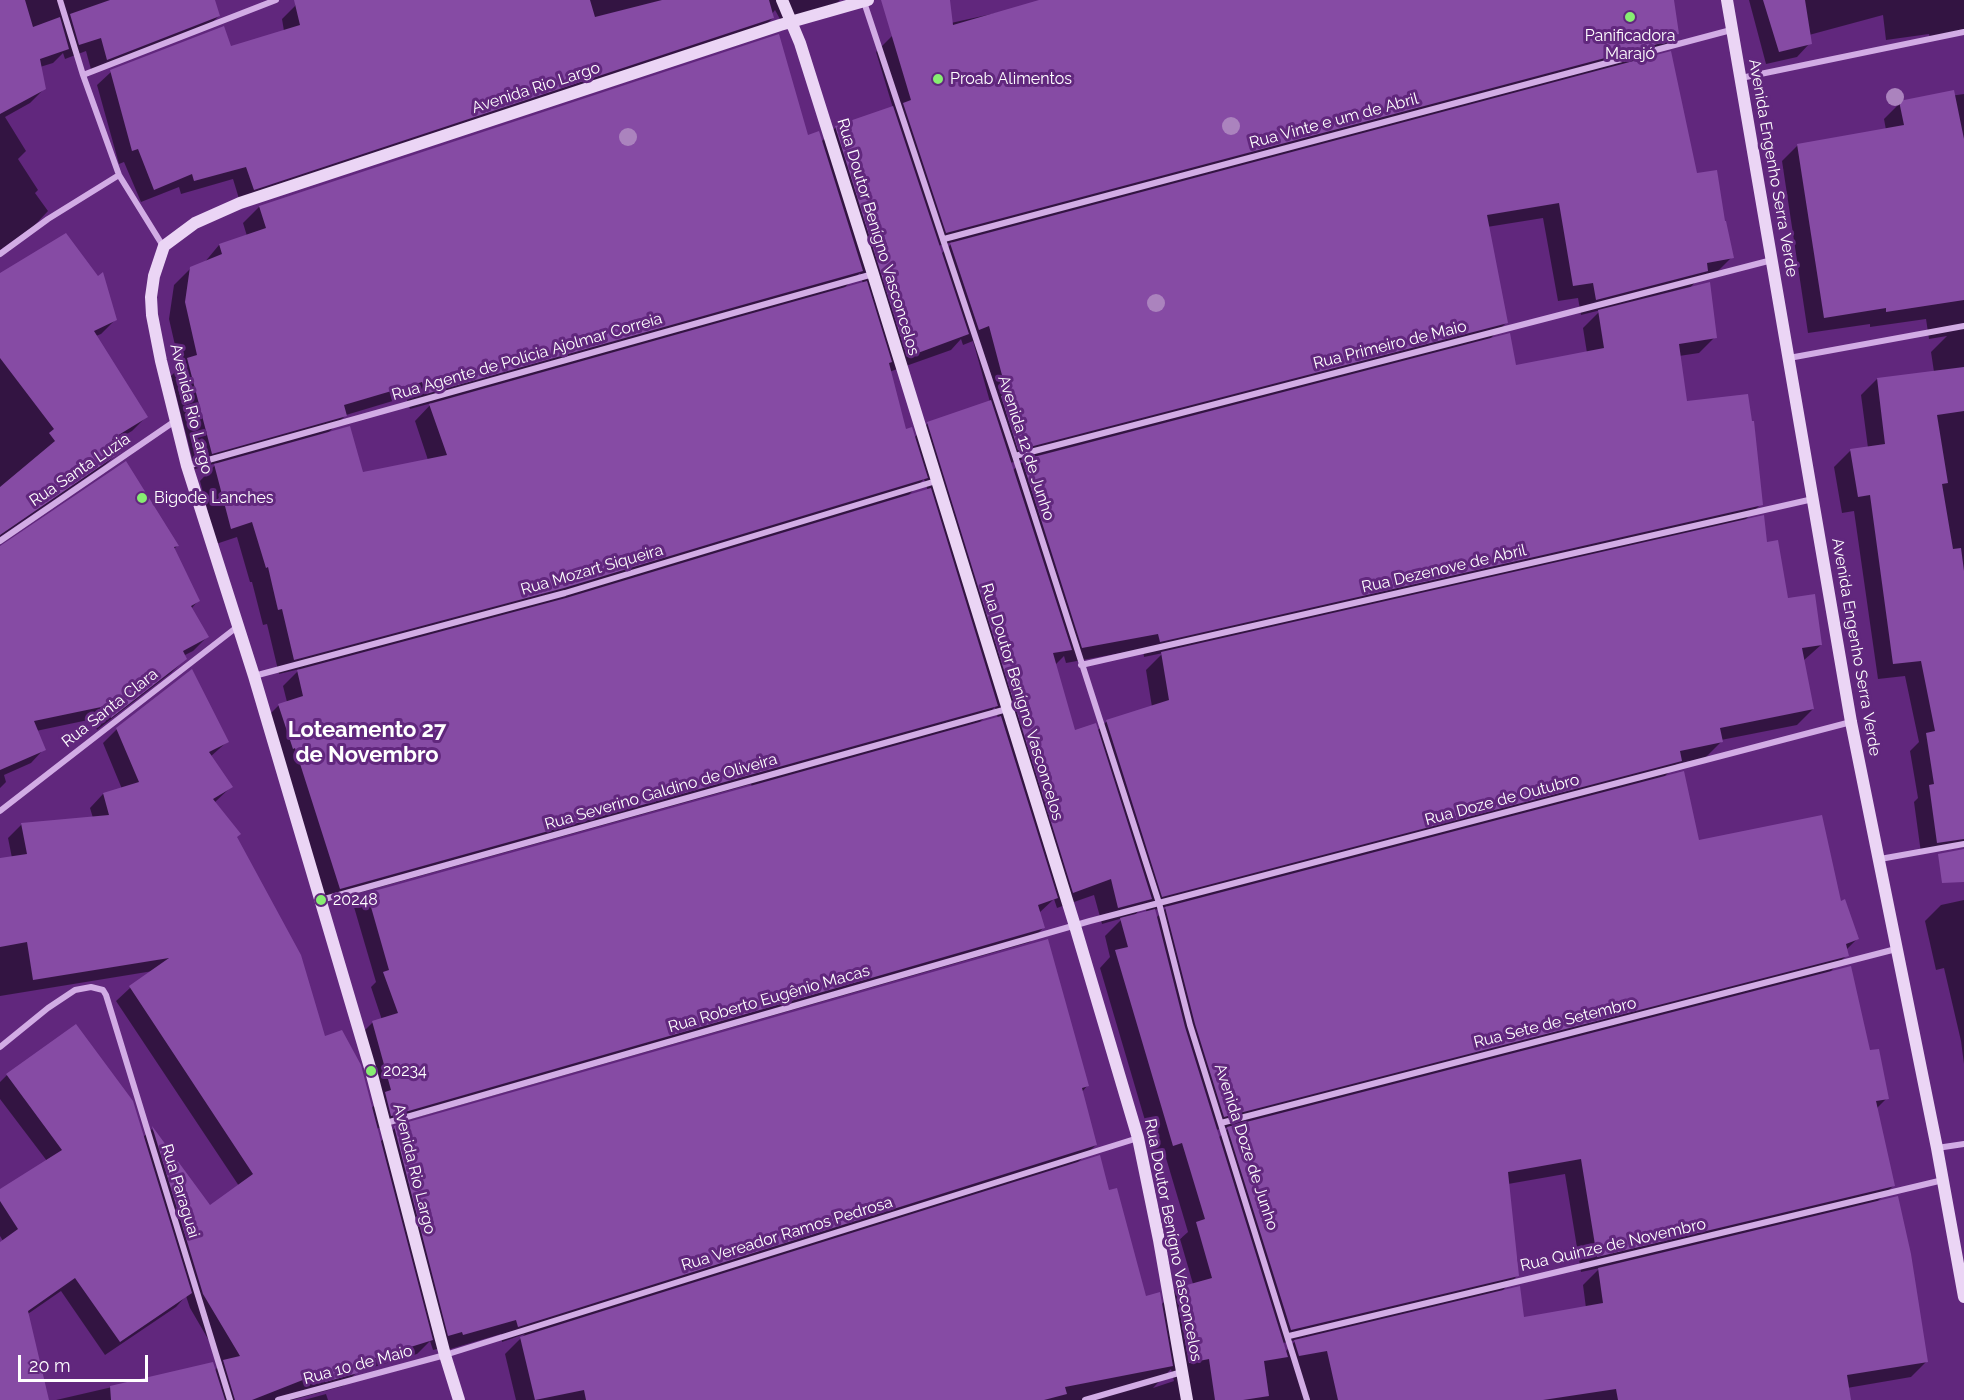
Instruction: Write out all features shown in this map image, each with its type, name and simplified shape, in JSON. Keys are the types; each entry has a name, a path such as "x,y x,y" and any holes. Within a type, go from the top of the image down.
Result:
{"main road":[{"path":"782,0 792,21"},
{"name":"Avenida Engenho Serra Verde","path":"1727,0 1851,722 1937,1148 1964,1298"},
{"name":"Avenida Rio Largo","path":"459,1400 445,1355 386,1123 254,676 187,466 152,315 151,297 154,276 164,246 195,223 240,203 792,21 866,1"},
{"name":"Rua Doutor Benígno Vasconcelos","path":"792,21 1075,926 1138,1138 1159,1240 1187,1400"}],"street":[{"path":"60,0 83,75 119,175 164,246"},
{"path":"83,75 276,0"},
{"name":"Avenida 12 de Junho","path":"866,1 1159,903"},
{"name":"Rua Vinte e um de Abril","path":"944,238 1731,30"},
{"path":"1742,78 1964,32"},
{"path":"0,254 48,219 119,175"},
{"name":"Rua Primeiro de Maio","path":"1015,456 1772,260"},
{"name":"Rua Agente de Polícia Ajolmar Correia","path":"187,466 873,274"},
{"path":"1789,358 1964,326"},
{"name":"Rua Santa Luzia","path":"0,541 175,421"},
{"name":"Rua Mozart Siqueira","path":"254,676 565,593 936,482"},
{"name":"Rua Dezenove de Abril","path":"1081,665 1814,499"},
{"name":"Rua Santa Clara","path":"0,811 237,627"},
{"name":"Rua Severino Galdino de Oliveira","path":"321,900 1007,709"},
{"name":"Rua Doze de Outubro","path":"1159,903 1851,722"},
{"path":"1880,859 1964,844"},
{"name":"Rua Roberto Eugênio Macas","path":"386,1123 1159,903"},
{"name":"Avenida Doze de Junho","path":"1159,903 1190,1025 1289,1336 1307,1400"},
{"name":"Rua Sete de Setembro","path":"1221,1123 1896,949"},
{"name":"Rua Paraguai","path":"0,1047 48,1008 75,990 86,987 103,990 111,1008 230,1400"},
{"name":"Rua Vereador Ramos Pedrosa","path":"445,1355 1138,1138"},
{"path":"1937,1148 1964,1144"},
{"name":"Rua Quinze de Novembro","path":"1289,1336 1943,1180"},
{"name":"Rua 10 de Maio","path":"278,1400 445,1355"},
{"path":"1085,1400 1183,1372"}],"building":[{"path":"0,0 25,0 33,27 60,17 69,49 40,59 46,89 0,114"},
{"path":"110,0 215,0 220,16 107,60 101,38 79,45 70,14"},
{"path":"294,0 590,0 595,17 662,0 769,0 774,18 254,190 246,167 194,181 192,174 154,190 138,149 132,151 110,70 224,26 231,46 300,25"},
{"path":"881,0 950,0 953,25 1039,0 1674,0 1679,34 1668,37 1669,41 946,233 903,103 911,100"},
{"path":"1763,0 1805,0 1812,44 1779,52"},
{"path":"779,34 808,135 819,131 863,271 426,394 422,382 344,405 347,416 212,454 187,358 197,355 185,302 190,267 222,254 219,244 266,228 259,206"},
{"path":"1671,51 1697,173 1717,170 1725,221 1734,258 1707,263 1708,271 1596,300 1593,283 1573,286 1559,203 1487,215 1508,323 1018,450 1001,396 1007,394 989,326 979,330 950,243"},
{"path":"1954,90 1964,139 1964,300 1886,312 1886,308 1824,318 1797,144 1904,125 1899,101"},
{"path":"893,106 969,334 907,357 835,126"},
{"path":"66,233 98,276 103,272 117,320 94,331 148,417 112,439 121,452 0,535 0,487 55,441 49,433 54,429 0,358 0,273"},
{"path":"867,281 892,362 889,363 906,429 912,427 928,478 564,588 294,660 282,609 278,610 268,567 266,568 252,522 231,529 214,464 350,426 363,472 447,455 429,404"},
{"path":"1710,282 1717,338 1679,344 1687,401 1748,394 1752,421 1754,421 1763,505 1160,642 1158,634 1082,648 1022,460 1510,333 1516,365 1604,348 1598,310"},
{"path":"1964,367 1964,411 1937,415 1948,483 1942,484 1953,549 1961,548 1964,571 1964,839 1937,843 1929,785 1934,784 1926,733 1935,731 1921,661 1893,664 1870,495 1858,497 1850,449 1885,444 1877,378"},
{"path":"991,400 1072,650 1053,653 1075,730 1096,723 1152,899 1118,908 1111,879 1073,893 927,422"},
{"path":"126,461 179,546 174,547 200,601 191,606 209,637 183,651 187,659 111,718 106,706 34,721 46,750 0,770 0,546"},
{"path":"931,488 998,706 340,889 295,748 293,749 278,704 303,696 297,670 566,598"},
{"path":"1764,515 1767,542 1778,540 1788,598 1815,594 1822,645 1802,648 1814,709 1720,728 1723,742 1680,751 1682,761 1162,897 1106,720 1169,700 1161,652"},
{"path":"192,669 229,742 209,752 233,787 213,799 241,834 237,837 301,955 325,1036 342,1030 361,1065 433,1340 356,1364 358,1373 325,1382 323,1372 252,1400 235,1400 223,1360 240,1356 203,1294 152,1126 210,1205 253,1174 129,986 169,958 33,980 27,942 0,947 0,858 27,854 21,823 109,815 103,793 139,782 116,728"},
{"path":"1001,716 1058,898 1038,905 1045,928 391,1116 385,1092 391,1090 372,1021 398,1013 383,972 389,970 367,893"},
{"path":"1684,771 1699,840 1822,815 1841,901 1845,899 1859,939 1846,944 1849,956 1224,1117 1195,1024 1165,907"},
{"path":"1964,849 1964,882 1942,883 1938,854"},
{"path":"1155,909 1185,1027 1288,1357 1264,1361 1269,1396 1243,1400 1215,1400 1209,1359 1189,1363 1176,1288 1212,1278 1196,1222 1205,1219 1182,1143 1173,1146 1115,950 1128,947 1120,918"},
{"path":"1048,939 1089,1086 1082,1088 1097,1145 518,1327 516,1320 463,1335 462,1332 448,1336 394,1126"},
{"path":"1851,966 1870,1050 1879,1049 1889,1099 1876,1101 1895,1186 1597,1257 1581,1159 1508,1172 1519,1276 1291,1330 1227,1127"},
{"path":"76,1024 133,1101 192,1293 120,1342 75,1278 28,1311 49,1400 0,1400 0,1242 18,1229 0,1201 0,1189 62,1150 6,1074"},
{"path":"1100,1155 1109,1190 1117,1188 1146,1296 1160,1292 1173,1366 1065,1387 1067,1394 1044,1400 586,1400 584,1390 535,1400 520,1337"},
{"path":"1898,1196 1911,1254 1928,1362 1847,1375 1851,1400 1618,1400 1616,1389 1543,1400 1338,1400 1327,1351 1299,1356 1294,1340 1520,1286 1524,1317 1603,1303 1598,1268"},
{"path":"213,1362 225,1400 111,1400 110,1386"}],"place":[{"name":"Panificadora Marajó","path":"1630,17"},
{"name":"Proab Alimentos","path":"938,79"},
{"name":"Bigode Lanches","path":"142,498"},
{"name":"20248","path":"321,900"},
{"name":"20234","path":"371,1071"}],"district":[{"name":"Loteamento 27 de Novembro","path":"367,742"}]}
